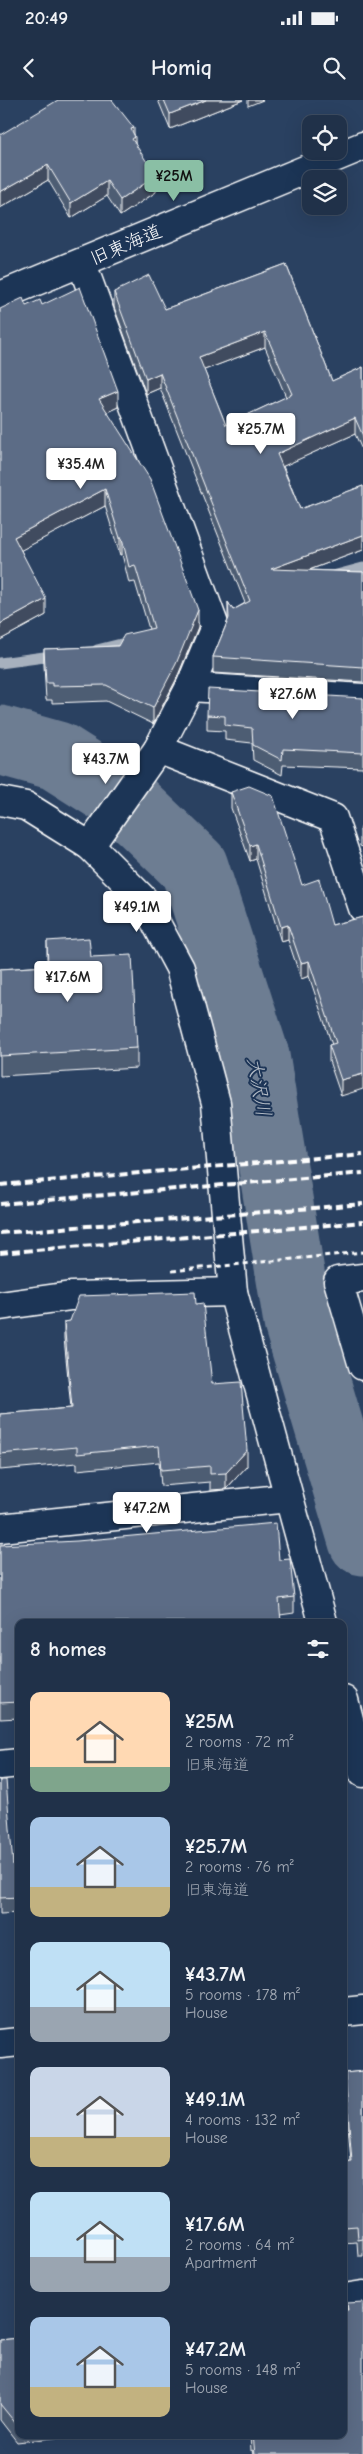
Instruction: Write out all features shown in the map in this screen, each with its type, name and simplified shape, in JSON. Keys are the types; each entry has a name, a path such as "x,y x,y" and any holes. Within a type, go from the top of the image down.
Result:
{"street":[{"name":"旧東海道","path":"0,296 82,264 363,146"},
{"path":"82,264 215,627 190,687 158,750 90,846"},
{"path":"190,687 363,698"},
{"path":"158,750 333,818 363,908"},
{"path":"0,801 26,806 90,846 143,899 180,968 216,1103 233,1292 322,1619"},
{"path":"363,1278 338,1281 363,1366"},
{"path":"0,1306 71,1296 233,1292"},
{"path":"0,1528 289,1498"},
{"path":"348,1734 363,1773"},
{"path":"0,1765 15,1763"},
{"path":"347,2012 363,2010"},
{"path":"0,2044 15,2042"},
{"path":"347,2298 363,2296"}],"path":[{"path":"172,1271 363,1252"}],"building":[{"path":"58,100 112,100 134,128 131,129 135,137 132,139 156,176 120,200 107,181 71,203 48,165 0,192 0,135"},
{"path":"164,100 206,100 170,114"},
{"path":"286,264 332,381 363,367 363,436 355,418 277,454 300,509 363,486 363,535 271,569 363,572 363,667 213,657 229,618 228,602 233,610 250,601 160,373 146,379 114,292 149,275 165,309","holes":["265,332 292,394 226,425 199,357"]},
{"path":"80,287 118,391 99,399 150,479 198,610 176,664 153,708 106,685 52,686 52,683 46,683 44,649 118,646 124,635 154,628 135,565 129,567 122,538 120,538 105,489 14,537 46,599 0,624 0,309 23,298 26,306 40,300 42,305"},
{"path":"208,689 363,698 363,753 283,749 282,760 253,745 252,728 225,725 225,716 207,715"},
{"path":"249,786 273,796 302,885 319,879 332,925 363,917 363,1074 341,1080 329,1045 336,1043 309,961 301,963 288,925 281,927 256,844 250,846 231,792"},
{"path":"89,938 91,957 132,955 137,1048 0,1056 0,969 48,966 47,941"},
{"path":"195,1292 196,1304 203,1303 212,1384 241,1382 247,1450 226,1473 210,1474 210,1466 161,1470 159,1446 77,1454 77,1447 0,1454 0,1414 72,1408 64,1322 70,1321 79,1296"},
{"path":"276,1523 279,1560 290,1559 294,1597 279,1599 281,1619 15,1619 15,1702 0,1703 0,1545 77,1541"},
{"path":"0,1780 6,1780 13,1865 15,1865 15,1897 0,1898"},
{"path":"363,2071 363,2239 358,2240 357,2226 347,2227 347,2163 352,2162 347,2073"},
{"path":"363,2302 363,2454 255,2454 253,2439 347,2439 347,2303"},
{"path":"15,2338 15,2423 0,2404 0,2340"}],"waterway":[{"path":"333,576 363,568"},
{"path":"97,650 133,641"},
{"path":"0,663 59,655"},
{"name":"大沢川","path":"0,740 57,756 120,796 194,867 255,1056 298,1322 363,1541"}],"railway":[{"path":"0,1185 363,1154"},
{"path":"0,1204 363,1173"},
{"path":"0,1233 363,1204"},
{"path":"0,1253 363,1222"}]}
